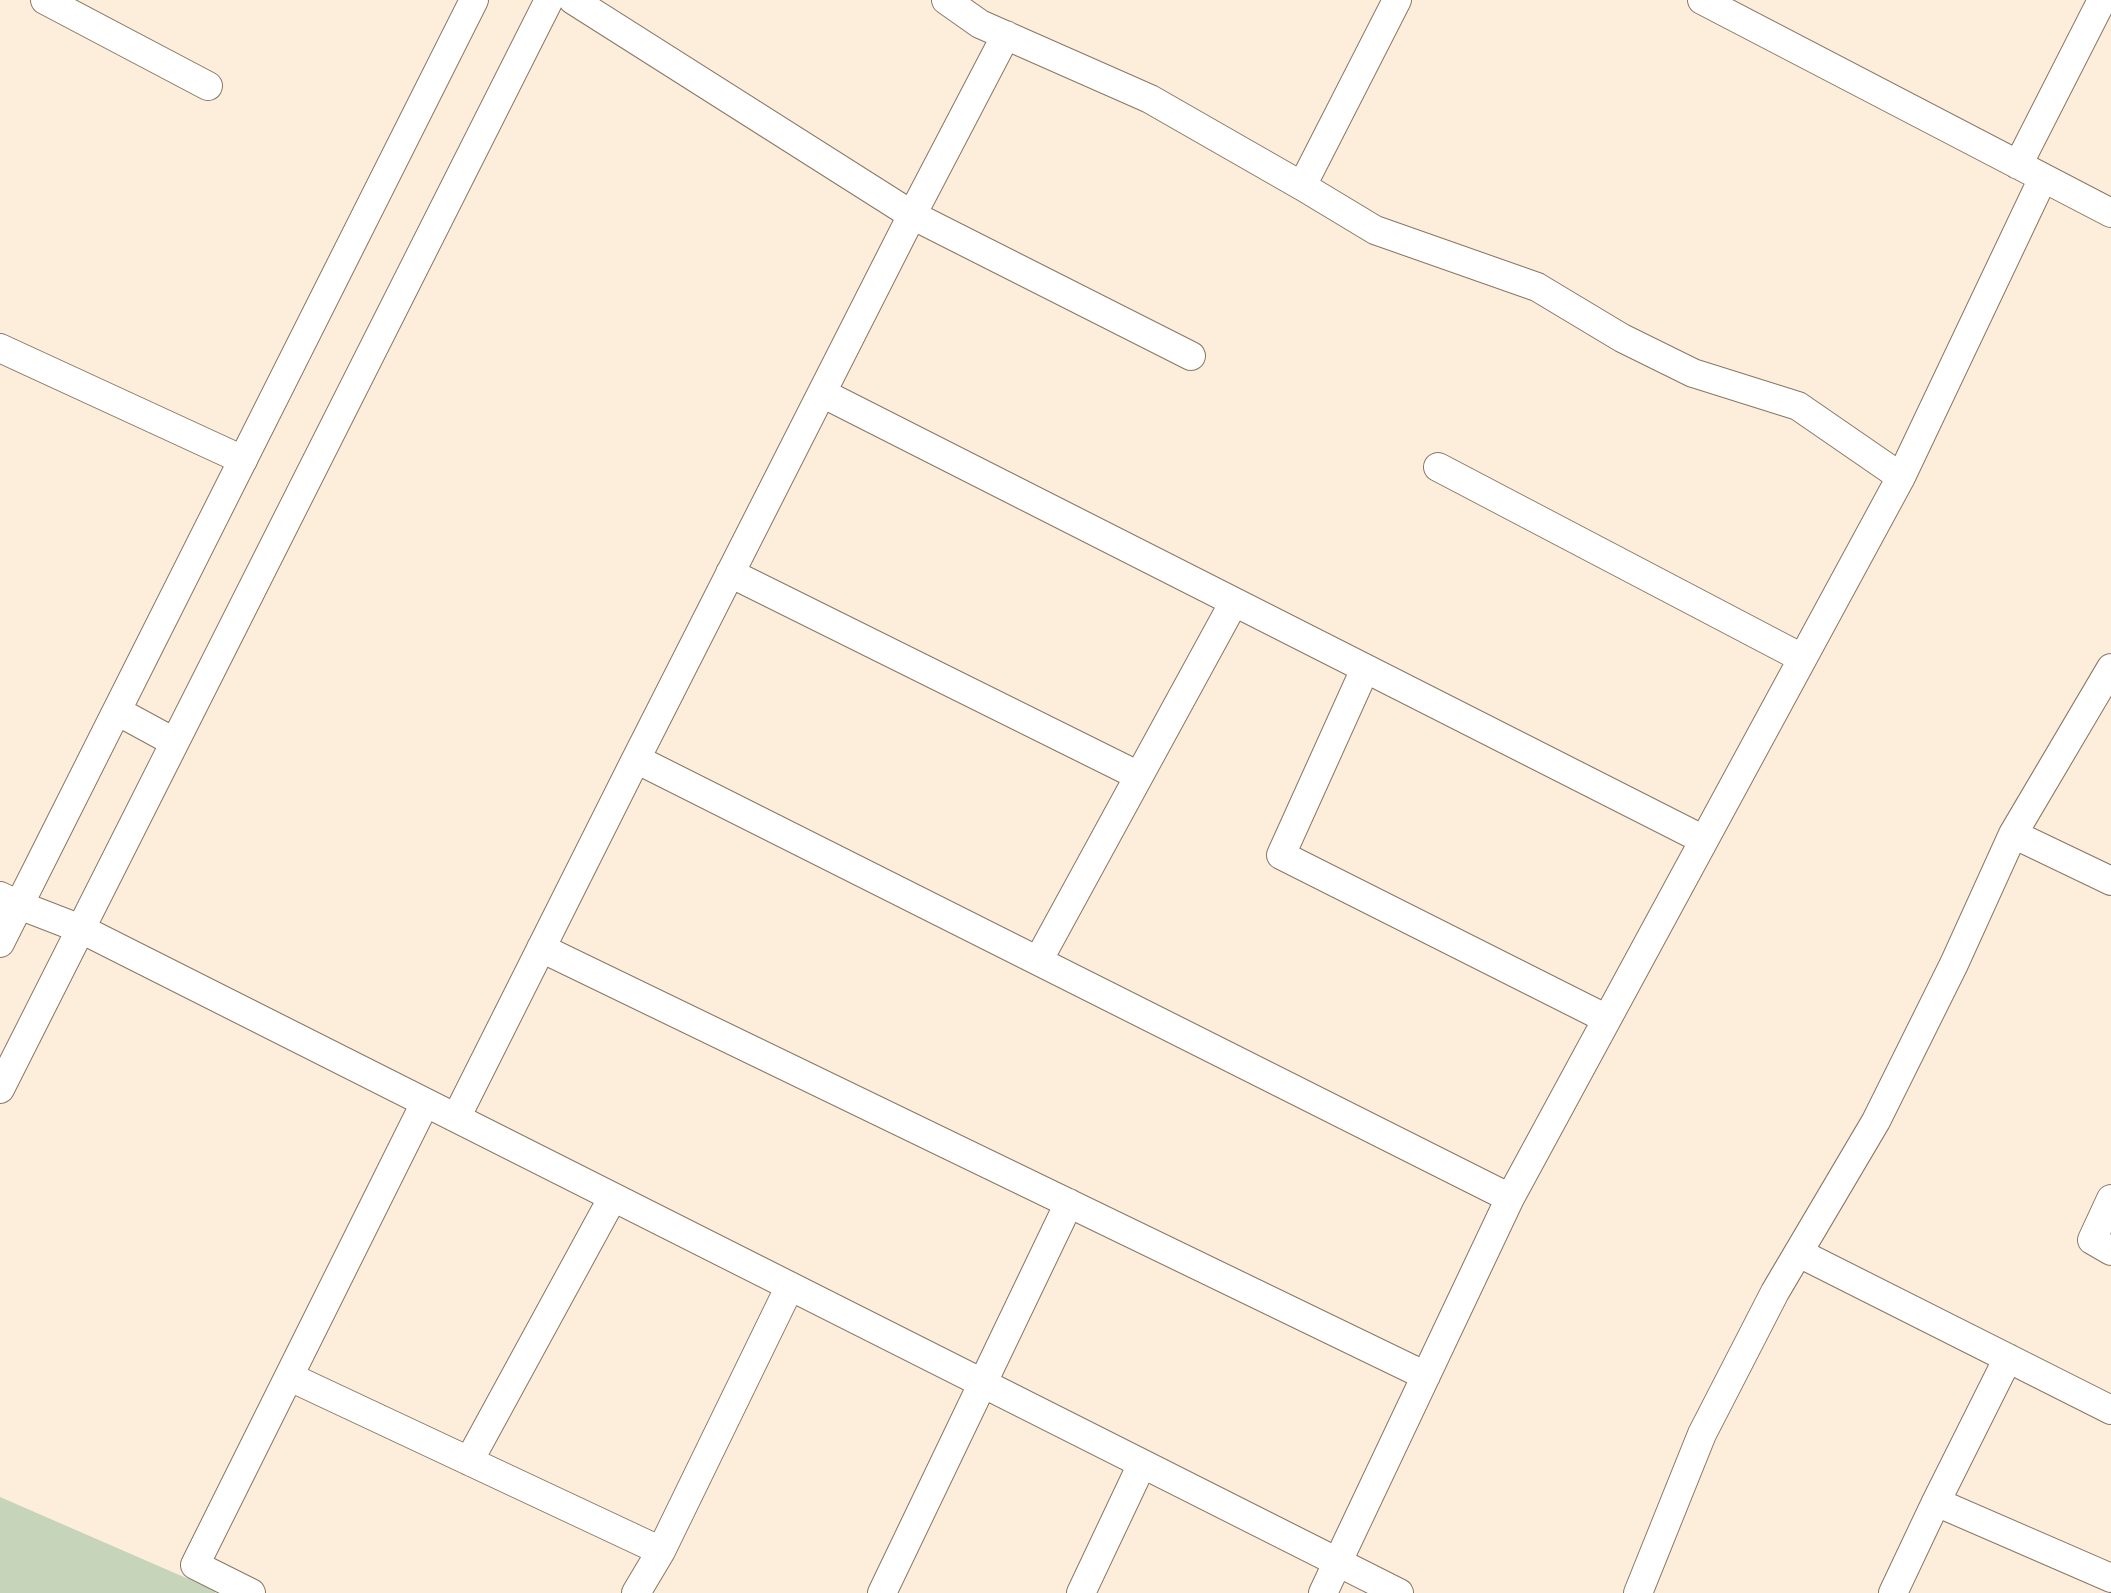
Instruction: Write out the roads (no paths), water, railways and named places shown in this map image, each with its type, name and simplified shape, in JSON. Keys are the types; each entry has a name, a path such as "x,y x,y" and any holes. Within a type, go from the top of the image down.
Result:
{"street":[{"path":"45,0 208,86"},
{"path":"0,943 9,900 117,711 474,0"},
{"path":"0,1088 549,0"},
{"path":"573,0 912,215 1191,356"},
{"path":"946,0 980,24 1150,99 1375,230 1537,287 1622,338 1693,373 1798,406 1900,477"},
{"path":"1302,186 1397,0"},
{"path":"1702,0 2111,213"},
{"path":"2018,165 2102,0"},
{"path":"456,1118 912,215 1006,35"},
{"path":"1323,1593 1510,1198 1900,477 2043,178"},
{"path":"0,348 243,460"},
{"path":"822,393 1704,840"},
{"path":"1438,466 1802,658"},
{"path":"730,574 1139,776"},
{"path":"1038,961 1234,602"},
{"path":"1638,1593 1702,1434 1775,1292 1876,1121 1954,964 2013,834 2111,668"},
{"path":"1366,669 1281,855 1607,1018"},
{"path":"117,711 174,742"},
{"path":"636,759 1510,1198"},
{"path":"2013,834 2111,881"},
{"path":"9,900 81,929 1399,1593"},
{"path":"541,948 1426,1376"},
{"path":"251,1593 195,1565 425,1102"},
{"path":"469,1461 613,1197"},
{"path":"2111,1199 2092,1240 2111,1251"},
{"path":"882,1593 1069,1203"},
{"path":"1799,1253 2111,1410"},
{"path":"636,1593 661,1550 790,1286"},
{"path":"1893,1593 2008,1358"},
{"path":"290,1377 661,1550"},
{"path":"1081,1593 1142,1464"},
{"path":"1936,1502 2101,1582"}]}
